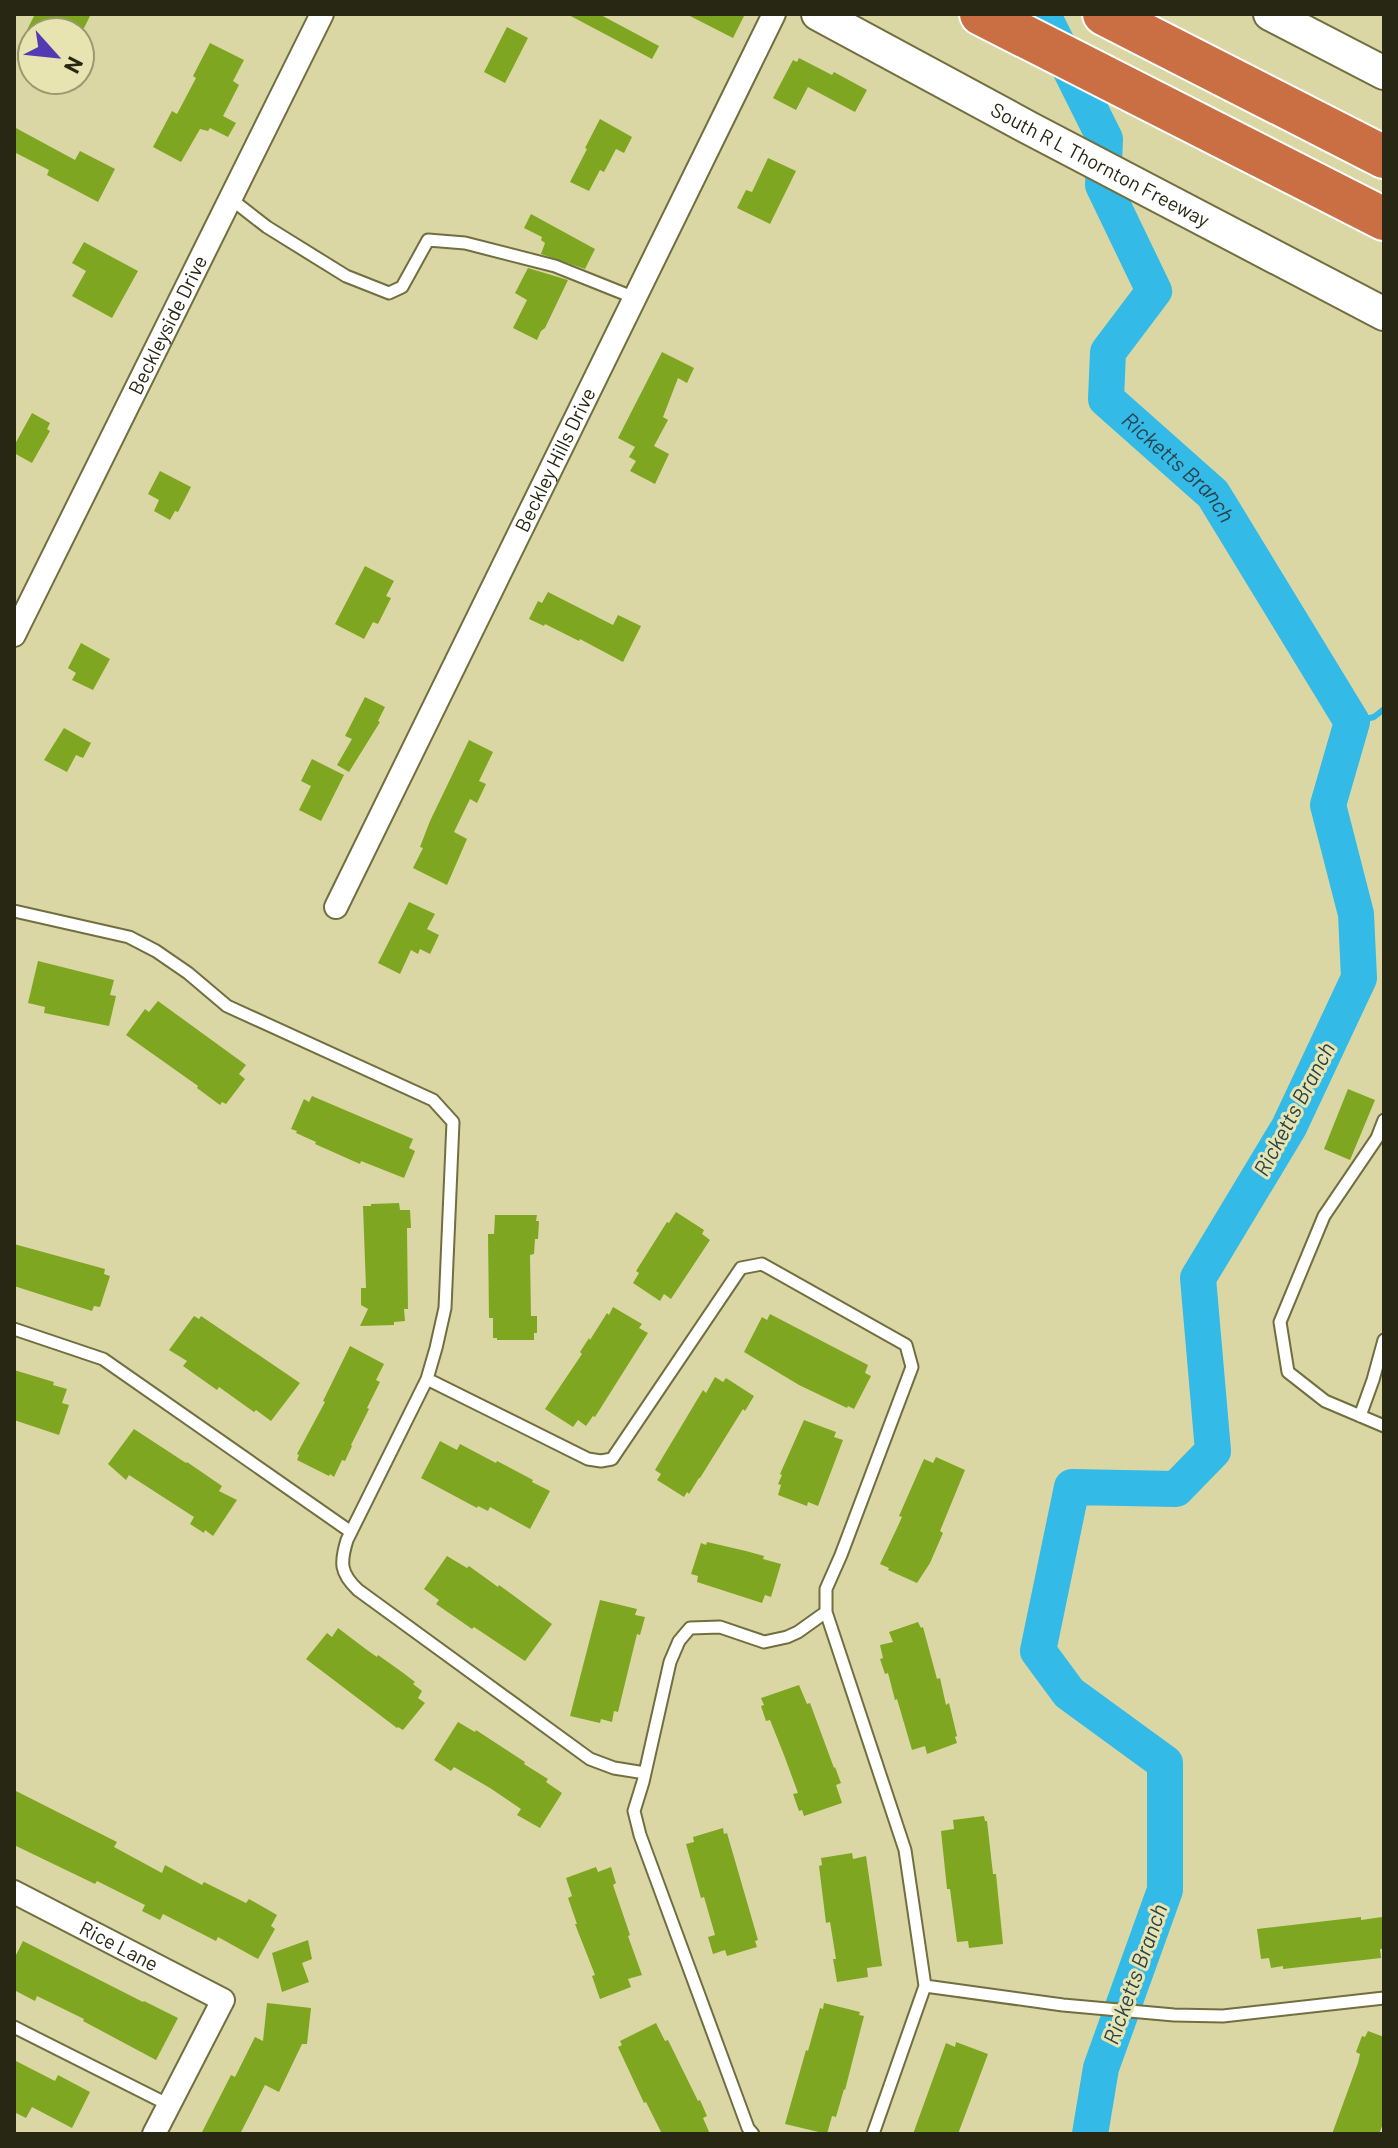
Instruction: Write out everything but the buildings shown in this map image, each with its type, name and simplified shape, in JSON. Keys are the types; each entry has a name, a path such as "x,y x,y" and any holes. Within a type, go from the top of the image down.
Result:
{"highway":[{"path":"981,14 1384,219"},
{"path":"1108,16 1378,153"}],"main road":[{"name":"South R L Thornton Freeway","path":"818,14 1384,314"},
{"path":"1270,14 1384,73"}],"street":[{"name":"Beckleyside Drive","path":"14,635 322,14"},
{"name":"Beckley Hills Drive","path":"336,907 774,14"},
{"name":"Rice Lane","path":"14,1892 223,2000 169,2105"},
{"path":"154,2134 169,2105"}],"lane":[{"path":"231,199 267,227 346,276 389,293 402,287 428,240 465,243 555,266 635,298"},
{"path":"14,911 129,937 167,958 227,1006 433,1100 453,1122 445,1308 427,1379 341,1558 344,1574 358,1590 590,1759 614,1768 645,1773"},
{"path":"1384,1120 1377,1138 1324,1216 1280,1322 1288,1372 1325,1401 1384,1426"},
{"path":"427,1379 588,1459 601,1461 612,1459 741,1268 762,1264 906,1345 912,1367 826,1589 826,1612 905,1850 925,1986 873,2134"},
{"path":"14,1329 103,1359 351,1532"},
{"path":"1360,1416 1384,1340"},
{"path":"753,2134 748,2128 640,1835 634,1811 670,1662 679,1641 690,1628 720,1627 764,1642 798,1632 826,1612"},
{"path":"925,1986 1063,2005 1174,2015 1223,2016 1384,1998"},
{"path":"14,2027 169,2105"}],"waterway":[{"name":"Ricketts Branch","path":"1045,14 1105,139 1103,185 1154,291 1108,352 1106,399 1213,494 1352,722 1328,805 1356,914 1359,978 1289,1127 1198,1278 1213,1451 1176,1489 1072,1487 1038,1651 1069,1693 1165,1763 1165,1890 1101,2068 1090,2134"},
{"path":"1352,722 1374,717 1384,709"}]}
